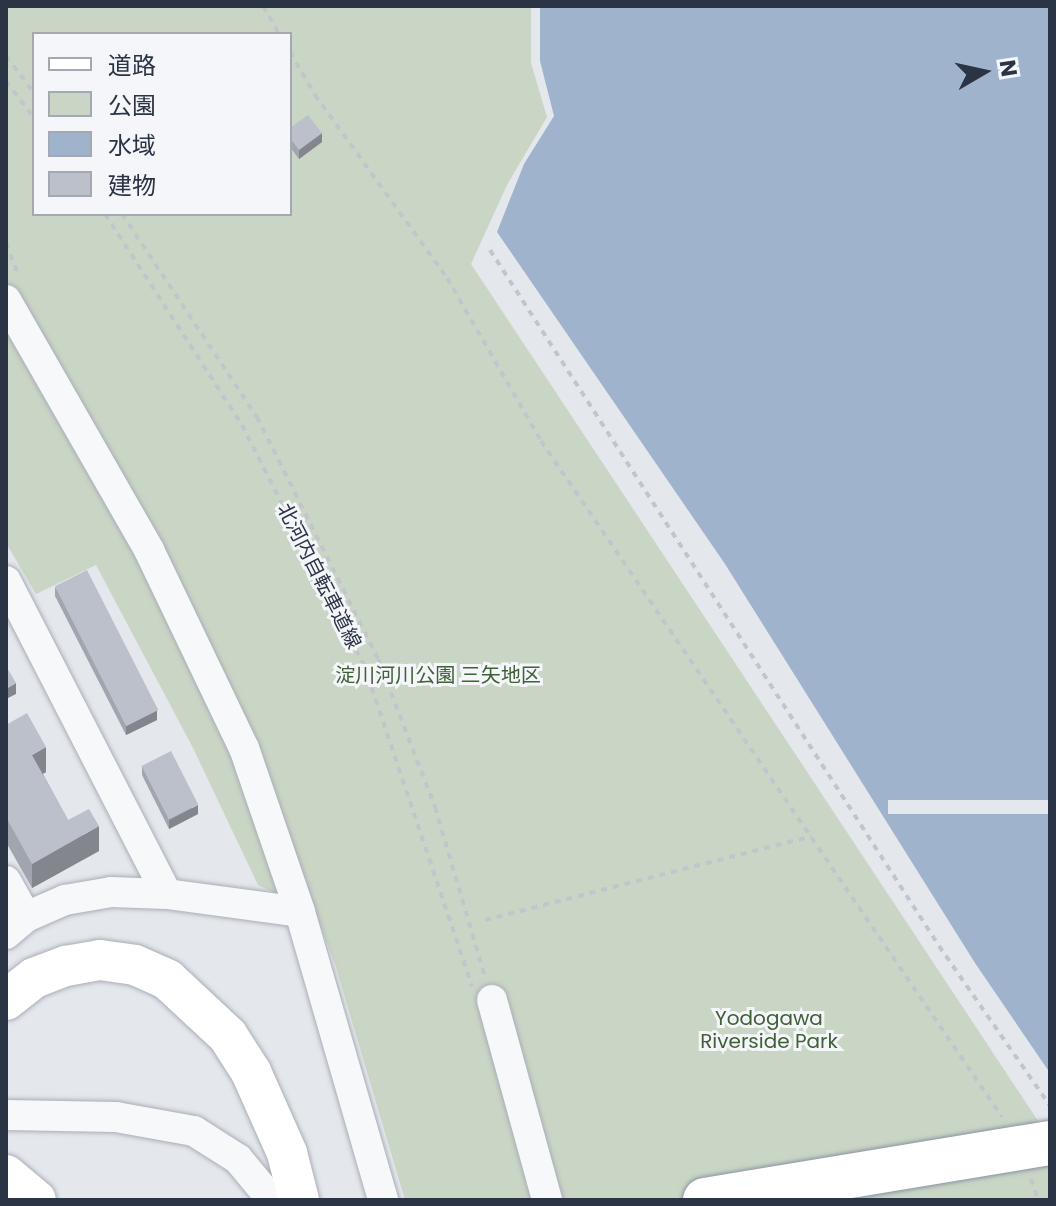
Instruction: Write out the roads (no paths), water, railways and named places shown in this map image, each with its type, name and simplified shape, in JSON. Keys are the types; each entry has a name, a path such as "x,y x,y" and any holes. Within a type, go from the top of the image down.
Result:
{"highway":[{"path":"705,1200 1038,1156"}],"main road":[{"path":"6,1000 34,978 66,966 100,960 135,965 168,980 228,1036 251,1072 287,1153 299,1200"},
{"path":"6,1175 36,1200"}],"street":[{"path":"6,300 149,550 244,748 300,912 383,1200"},
{"path":"6,581 167,894"},
{"path":"6,881 16,925 65,900 111,892 167,894 300,912"},
{"path":"482,994 547,1200"},
{"path":"6,1115 22,1112 116,1117 194,1131 238,1159 272,1200"}],"water":[{"path":"540,6 1050,6 1050,1073 975,963 725,564 497,232 524,164 554,116 540,61"}],"park label":[{"name":"淀川河川公園 三矢地区","path":"438,675"},
{"name":"Yodogawa Riverside Park","path":"769,1030"}]}
